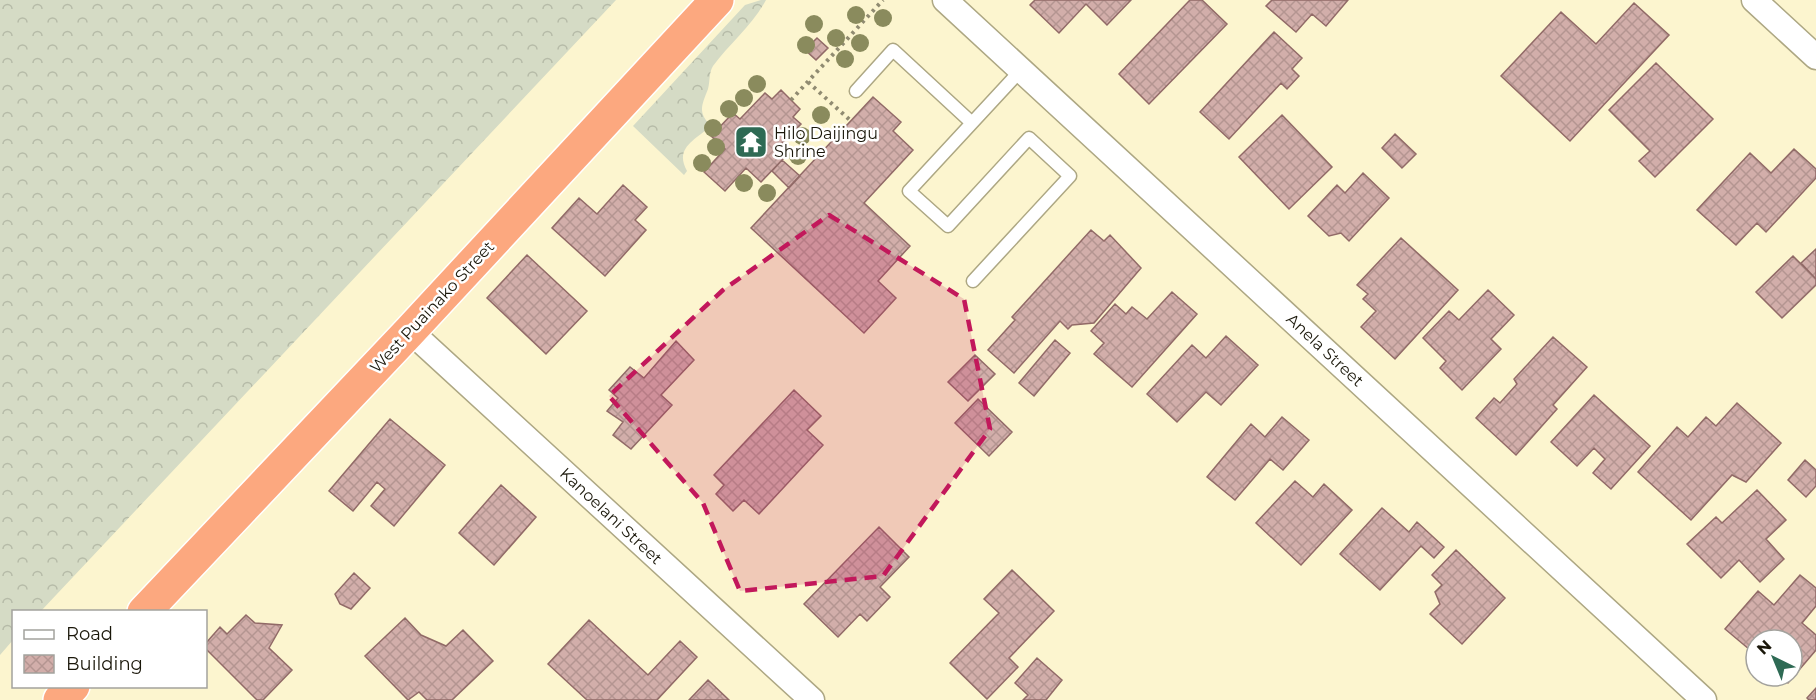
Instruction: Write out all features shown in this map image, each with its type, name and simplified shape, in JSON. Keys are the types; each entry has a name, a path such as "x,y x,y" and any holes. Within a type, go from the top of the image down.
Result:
{"highway":[{"name":"West Puainako Street","path":"146,610 411,331 717,0"},
{"path":"60,700 72,688"}],"street":[{"name":"Anela Street","path":"945,0 1704,700"},
{"path":"1754,0 1816,57"},
{"name":"Kanoelani Street","path":"411,331 812,700"}],"lane":[{"path":"856,92 893,50 972,123"},
{"path":"973,281 1070,176 1029,138 948,226 909,191 1021,70"}],"path":[{"path":"791,100 883,0"},
{"path":"808,82 851,121"}],"highlighted area":[{"path":"829,215 964,299 990,429 883,576 740,591 703,503 609,396 723,290"}],"green space":[{"path":"0,0 616,0 42,610 12,610 12,641 0,655"},
{"path":"766,0 712,68 702,108 704,117 711,126 693,140 685,150 683,156 687,171 684,175 633,126 745,5"}],"building":[{"path":"1035,0 1131,0 1107,25 1086,4 1059,33 1030,5"},
{"path":"1190,0 1202,0 1227,24 1149,104 1119,74"},
{"path":"1272,0 1348,0 1326,26 1312,14 1296,32 1266,6"},
{"path":"1634,3 1669,35 1570,141 1501,76 1561,12 1596,44"},
{"path":"1274,32 1302,58 1292,69 1299,76 1287,89 1281,83 1229,139 1200,112"},
{"path":"817,38 828,48 816,60 805,50"},
{"path":"1656,63 1713,119 1655,177 1639,161 1650,151 1609,110"},
{"name":"Hilo Daijingu Shrine","path":"781,90 800,109 793,117 801,124 775,151 783,159 761,182 746,168 725,191 704,172 725,149 711,136 733,113 740,119 765,93 772,99"},
{"path":"873,97 901,122 893,131 913,150 864,203 910,246 878,281 896,298 864,333 751,228"},
{"path":"1282,115 1332,167 1289,209 1239,157"},
{"path":"1395,134 1416,154 1402,168 1382,148"},
{"path":"1794,149 1816,169 1816,178 1766,232 1757,223 1736,245 1697,210 1750,153 1771,173"},
{"path":"782,160 800,176 789,188 772,171"},
{"path":"1363,173 1389,198 1349,241 1341,233 1329,236 1308,216 1337,185 1345,193"},
{"path":"623,185 647,207 635,220 646,230 605,276 552,228 579,198 597,214"},
{"path":"1091,230 1104,241 1110,235 1141,268 1094,323 1072,325 1068,329 1060,321 1014,373 988,350 1015,320 1012,317"},
{"path":"1401,238 1458,290 1395,359 1361,327 1376,311 1363,299 1368,294 1357,285"},
{"path":"1816,249 1816,279 1801,263"},
{"path":"527,255 587,311 546,354 487,298"},
{"path":"1793,256 1816,279 1816,285 1782,318 1756,292"},
{"path":"1488,290 1514,315 1491,339 1501,349 1462,390 1440,368 1446,361 1423,338 1449,311 1459,320"},
{"path":"1172,292 1197,314 1132,387 1094,354 1104,343 1091,331 1115,304 1126,314 1132,307 1147,319"},
{"path":"1226,336 1258,365 1221,405 1206,392 1177,422 1147,394 1192,345 1206,358"},
{"path":"1553,337 1587,367 1553,405 1557,409 1516,455 1476,418 1494,398 1500,403 1517,384 1514,379"},
{"path":"1055,340 1070,353 1034,396 1019,383"},
{"path":"676,341 694,360 661,395 672,405 631,449 613,435 623,422 607,411 618,398 609,390 630,367 644,378"},
{"path":"975,355 995,374 968,401 948,382"},
{"path":"794,390 821,416 807,430 823,445 759,514 744,500 733,511 716,494 724,485 714,475"},
{"path":"1594,395 1650,446 1611,489 1593,473 1605,459 1594,448 1577,466 1551,442"},
{"path":"978,399 1012,432 989,456 955,423"},
{"path":"1737,403 1781,443 1746,482 1732,475 1691,520 1638,472 1677,427 1688,437 1706,417 1716,426"},
{"path":"1282,417 1309,440 1283,470 1270,459 1235,500 1207,477 1251,424 1265,437"},
{"path":"390,419 445,465 394,526 371,506 385,489 377,482 353,511 329,491"},
{"path":"1805,460 1816,470 1816,486 1806,497 1788,480"},
{"path":"1295,481 1313,497 1324,484 1352,510 1301,565 1256,523"},
{"path":"501,485 536,517 494,565 459,533"},
{"path":"1757,490 1786,520 1766,539 1784,559 1760,582 1739,560 1721,578 1687,544 1716,517 1722,523"},
{"path":"1382,508 1409,532 1417,522 1444,547 1434,558 1421,546 1380,590 1340,554"},
{"path":"879,527 909,557 880,587 890,597 867,621 860,614 838,637 804,604"},
{"path":"1456,550 1505,598 1462,644 1430,614 1440,604 1435,592 1442,585 1432,575"},
{"path":"1012,570 1054,611 1009,658 1018,667 987,699 950,663 999,613 984,599"},
{"path":"354,573 370,588 351,609 340,604 335,594"},
{"path":"1800,575 1816,588 1816,606 1802,623 1816,635 1816,650 1804,664 1804,628 1744,628 1744,645 1725,629 1758,591 1774,605"},
{"path":"246,615 255,623 282,625 269,648 292,670 263,700 257,700 207,650 207,642 220,627 227,634"},
{"path":"405,618 421,635 446,646 463,630 493,661 452,700 427,700 419,692 408,700 365,656"},
{"path":"589,620 648,675 680,641 697,657 657,700 587,700 548,664"},
{"path":"1037,658 1062,680 1046,700 1023,700 1028,695 1015,683"},
{"path":"708,680 729,700 689,700"},
{"path":"1816,688 1816,700 1809,700 1807,698"}],"place":[{"name":"Hilo Daijingu Shrine","path":"751,142"}]}
